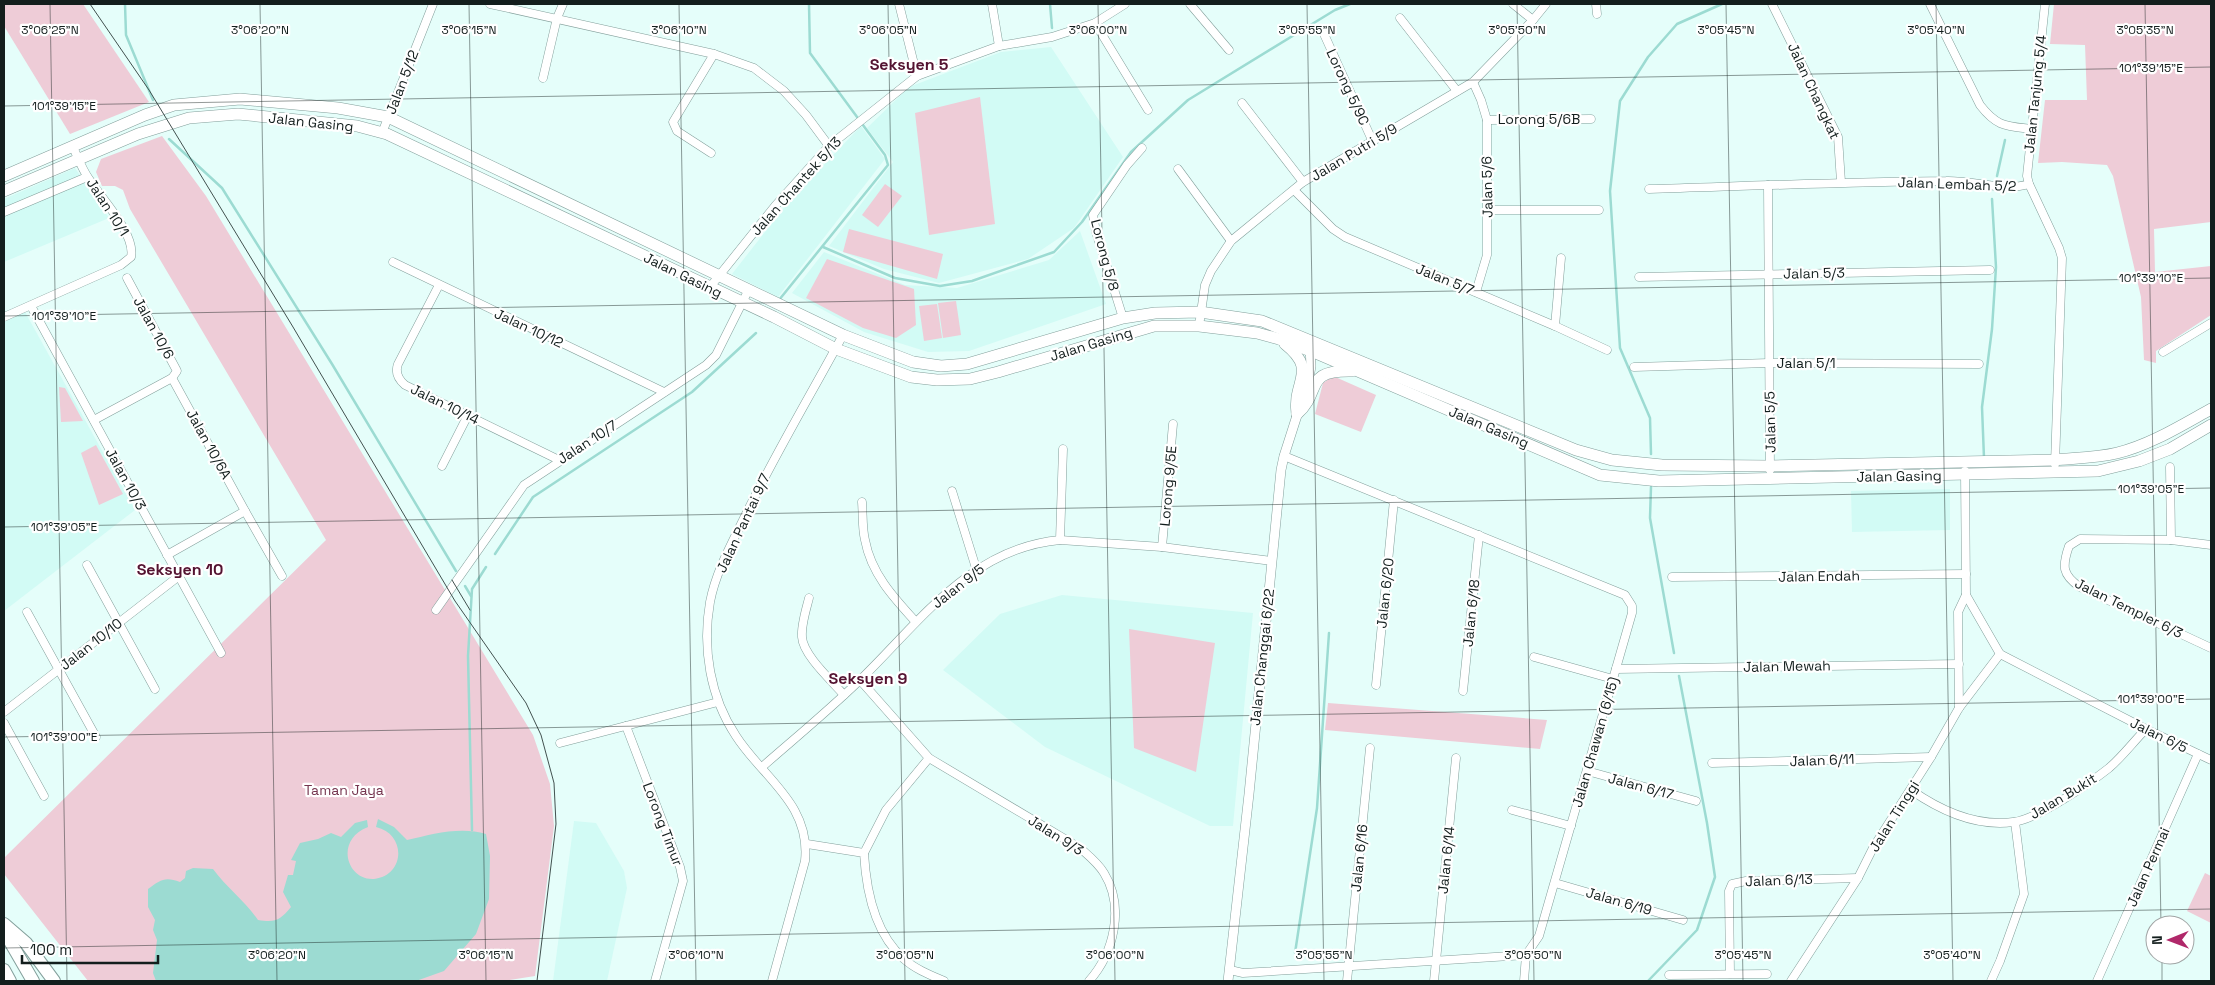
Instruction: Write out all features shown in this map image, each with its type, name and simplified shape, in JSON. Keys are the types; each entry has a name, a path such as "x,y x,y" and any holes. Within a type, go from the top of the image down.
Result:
{"highway":[{"path":"4,924 26,943 54,981"},
{"path":"4,930 33,981"},
{"path":"4,970 10,981"}],"main road":[{"name":"Jalan Gasing","path":"4,176 174,105 240,99 338,108 388,117 720,274 843,335 913,362 941,366 967,364 1123,318 1155,313 1200,312 1262,321 1576,450 1612,460 1662,465 1770,466 2055,460 2119,452 2168,432 2211,409"},
{"name":"Jalan Gasing","path":"4,191 166,124 189,118 213,115 248,115 357,126 382,132 710,287 836,349 911,376 936,380 970,379 1154,326 1199,326 1257,333 1311,351 1600,475 1659,481 2098,471 2139,461 2170,449 2211,425"},
{"path":"1279,339 1295,351 1303,366 1303,374 1295,400 1297,414"},
{"path":"1297,414 1305,406 1313,386 1323,375 1330,372 1358,372"}],"street":[{"name":"Jalan 5/12","path":"382,132 432,4"},
{"path":"490,4 714,54 754,68 770,79 806,115 829,146"},
{"path":"543,78 557,18 563,4"},
{"path":"900,4 917,76"},
{"path":"992,4 999,46"},
{"name":"Jalan Chantek 5/13","path":"710,287 775,206 829,146 917,76 999,46 1052,37 1095,23 1125,4"},
{"path":"1190,4 1228,50"},
{"path":"1513,4 1533,20"},
{"name":"Jalan Putri 5/9","path":"1199,326 1205,285 1211,271 1231,240 1295,191 1303,182 1472,82 1533,20 1546,4"},
{"path":"1596,4 1596,14"},
{"name":"Jalan Changkat","path":"1772,4 1838,137 1841,182"},
{"path":"1930,4 1980,105 1989,117 2004,126 2032,129"},
{"name":"Jalan Tanjung 5/4","path":"2029,184 2027,176 2045,4"},
{"path":"1400,18 1458,91"},
{"path":"1095,23 1148,110"},
{"name":"Lorong 5/9C","path":"1324,34 1372,140"},
{"path":"711,153 677,131 673,122 714,54"},
{"name":"Jalan 5/6","path":"1472,82 1483,105 1487,120 1488,255 1476,292"},
{"path":"1242,103 1303,182"},
{"name":"Lorong 5/6B","path":"1487,120 1591,119"},
{"name":"Jalan 10/1","path":"31,306 121,265 131,257 132,246 122,225 87,177 73,147"},
{"name":"Lorong 5/8","path":"1123,318 1096,232 1093,215 1127,165 1142,148"},
{"path":"1178,170 1231,240"},
{"path":"4,212 87,177"},
{"name":"Jalan Lembah 5/2","path":"1649,189 1841,182 1954,181 2001,186 2023,186 2029,184 2052,231 2062,258 2055,473"},
{"name":"Jalan 5/5","path":"1768,185 1770,479"},
{"name":"Jalan 5/7","path":"1295,191 1333,229 1345,238 1476,292 1607,350"},
{"path":"1488,210 1599,210"},
{"path":"1555,326 1561,258"},
{"name":"Jalan 10/12","path":"393,262 664,392"},
{"name":"Jalan 5/3","path":"1638,277 1990,270"},
{"name":"Jalan 10/6","path":"94,420 172,378 176,373 176,369 127,278"},
{"name":"Jalan 10/14","path":"439,285 398,364 397,374 405,385 560,460"},
{"name":"Jalan 10/7","path":"436,610 524,485 706,365 716,355 749,289"},
{"path":"4,317 31,306"},
{"name":"Jalan 10/3","path":"31,306 221,653"},
{"path":"2163,352 2211,323"},
{"name":"Jalan Pantai 9/7","path":"772,981 805,861 807,844 797,815 784,792 736,737 718,702 708,662 708,624 714,586 724,560 763,479 843,335"},
{"name":"Jalan Changgai 6/22","path":"1228,981 1284,456 1309,378 1311,351 1305,338"},
{"name":"Jalan 5/1","path":"1634,367 1770,363 1979,364"},
{"name":"Jalan 10/6A","path":"172,378 282,576"},
{"path":"442,466 468,415"},
{"name":"Lorong 9/5E","path":"1162,547 1173,424"},
{"path":"1060,540 1063,449"},
{"name":"Jalan Chawan (6/15)","path":"1284,456 1625,595 1632,606 1632,613 1539,936 1526,955"},
{"path":"1959,708 1958,612 1966,595 1965,461"},
{"path":"2170,467 2171,540 2211,545"},
{"path":"952,491 976,568"},
{"name":"Jalan 6/20","path":"1376,685 1394,500"},
{"path":"862,502 865,540 873,566 888,591 915,621"},
{"path":"167,555 245,510"},
{"name":"Jalan 6/18","path":"1463,691 1479,535"},
{"name":"Jalan Templer 6/3","path":"2171,540 2086,538 2075,540 2069,546 2064,567 2067,576 2073,582 2211,648"},
{"name":"Jalan 9/5","path":"762,767 844,695 915,621 976,568 1013,550 1047,541 1060,540 1162,547 1272,561"},
{"path":"87,564 155,689"},
{"name":"Jalan Endah","path":"1672,578 1966,574"},
{"name":"Jalan 10/10","path":"4,712 178,576"},
{"path":"1966,595 2000,654"},
{"path":"808,598 801,634 803,644 808,653 844,695"},
{"path":"27,612 96,737"},
{"name":"Jalan Tinggi","path":"1791,981 1858,878 1873,848 1931,757 1959,708 2000,654"},
{"name":"Jalan 6/5","path":"2000,654 2211,760"},
{"path":"1534,657 1613,679"},
{"name":"Jalan Mewah","path":"1616,669 1959,664"},
{"name":"Jalan 9/3","path":"860,680 929,758 1080,848 1096,862 1105,874 1111,888 1114,906 1114,932 1109,951 1089,981"},
{"path":"560,743 718,702"},
{"path":"4,723 44,796"},
{"name":"Lorong Timur","path":"626,726 680,867 683,881 655,981"},
{"name":"Jalan Bukit","path":"1910,790 1930,804 1956,817 1983,822 2015,822 2043,811 2110,767 2146,729"},
{"name":"Jalan 6/16","path":"1347,981 1370,748"},
{"name":"Jalan Permai","path":"2097,981 2198,754"},
{"name":"Jalan 6/11","path":"1712,763 1931,757"},
{"path":"929,758 886,810 864,852 865,869 872,903 885,934 894,948 907,961 944,981"},
{"name":"Jalan 6/14","path":"1434,981 1456,758"},
{"name":"Jalan 6/17","path":"1587,771 1696,801"},
{"path":"1512,810 1571,826"},
{"path":"1991,981 2024,894 2015,822"},
{"path":"807,844 864,852"},
{"name":"Jalan 6/13","path":"1730,974 1729,891 1732,884 1746,881 1858,878"},
{"name":"Jalan 6/19","path":"1554,883 1683,920"},
{"path":"1230,970 1243,973 1526,955 1524,981"},
{"path":"1669,975 1767,974"}],"shaded area":[{"path":"1051,47 1123,157 1074,228 1028,259 939,283 884,269 829,246 893,162 867,128 909,87 1001,52"},
{"path":"861,126 885,159 778,297 732,274 790,200"},
{"path":"75,168 109,218 4,262 4,199"},
{"path":"1080,231 1106,304 969,351 928,352 864,332 792,293 824,252 905,285 957,288 1049,260"},
{"path":"25,312 135,510 4,611 4,322"},
{"path":"1950,489 1950,530 1852,532 1851,491"},
{"path":"1062,595 1253,613 1233,826 1210,826 1045,747 943,670 1000,614"},
{"path":"378,819 394,827 407,840 436,833 457,831 486,834 490,856 489,899 476,934 444,971 416,981 156,981 153,973 157,940 153,930 155,920 148,907 148,889 152,886 166,879 180,882 185,878 186,871 193,868 213,869 258,920 277,920 291,907 283,892 288,875 293,875 296,861 291,860 300,843 318,839 331,833 341,837 355,823 367,820 368,827 357,833 351,841 348,859 351,867 357,874 365,878 374,879 392,871 398,854 397,846 393,838 386,831 376,827"},
{"path":"574,821 596,823 624,871 627,888 607,981 553,981"}],"green space":[{"path":"4,4 83,4 149,102 70,134 4,26"},
{"path":"2054,4 2211,4 2211,222 2154,229 2155,272 2211,266 2211,315 2156,351 2156,363 2144,360 2141,297 2113,176 2107,165 2062,162 2038,163 2045,100 2087,100 2085,45 2050,44"},
{"path":"980,97 995,224 929,235 915,113"},
{"name":"Taman Jaya","path":"162,136 206,196 533,735 550,784 554,826 535,976 504,981 88,981 4,874 4,858 326,540 130,209 123,190 115,186 102,186 96,172 101,159"},
{"path":"885,184 902,196 878,227 862,215"},
{"path":"849,229 943,254 937,279 843,252"},
{"path":"827,259 914,289 916,325 896,338 863,328 806,298"},
{"path":"956,301 961,335 943,338 938,303"},
{"path":"937,304 942,338 924,341 919,306"},
{"path":"1333,376 1376,395 1361,432 1315,414 1323,383"},
{"path":"59,387 65,388 83,421 61,422"},
{"path":"96,445 123,494 99,505 81,453"},
{"path":"1129,629 1215,643 1196,772 1134,748"},
{"path":"1328,703 1547,720 1540,749 1325,730"},
{"path":"2205,873 2211,876 2211,923 2187,911"}],"waterway":[{"path":"125,4 126,35 153,100"},
{"path":"779,300 888,165 885,155 810,53 809,4"},
{"path":"1050,4 1052,28"},
{"path":"823,247 895,278 940,286 972,281 1054,252 1082,222 1131,152 1188,100 1335,10 1350,4"},
{"path":"1651,454 1650,418 1620,348 1610,191 1620,101 1648,57 1677,24 1722,4"},
{"path":"169,139 222,188 332,364 456,571"},
{"path":"1997,176 2005,140"},
{"path":"1984,458 1982,407 1992,329 1996,267 1992,199"},
{"path":"495,554 533,497 692,392 756,333"},
{"path":"1651,487 1650,518 1674,653"},
{"path":"472,830 468,656 472,589 486,567"},
{"path":"465,586 471,596"},
{"path":"1295,953 1317,808 1329,633"},
{"path":"1648,981 1697,930 1715,877 1707,823 1679,676"}],"tram line":[{"path":"90,4 149,90 293,327 455,601 526,703 541,735 554,783 556,824 537,981"},
{"path":"452,580 470,610"}],"district":[{"name":"Seksyen 5","path":"909,64"},
{"name":"Seksyen 10","path":"180,569"},
{"name":"Seksyen 9","path":"868,678"}]}
